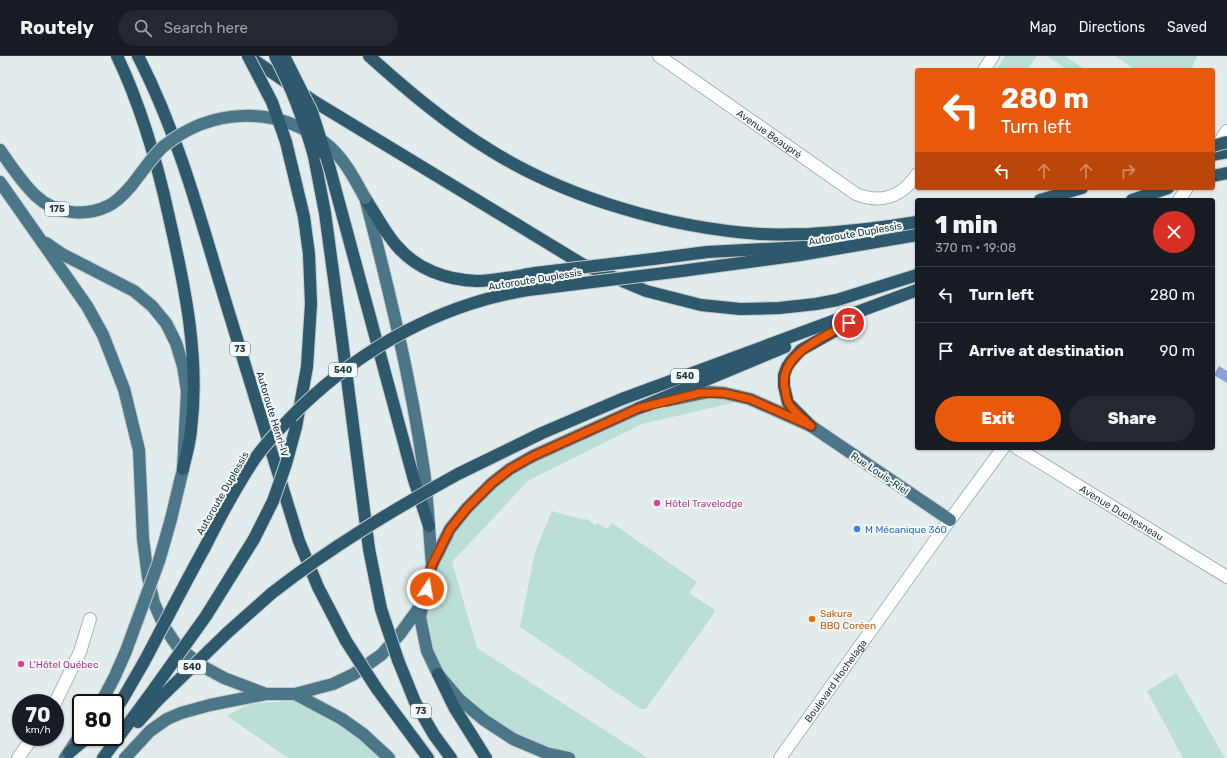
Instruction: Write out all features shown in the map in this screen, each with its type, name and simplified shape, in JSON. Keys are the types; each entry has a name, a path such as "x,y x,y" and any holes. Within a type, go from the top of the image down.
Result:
{"highway":[{"path":"105,694 126,651 159,561 171,519 191,431 194,386 190,318 178,253 160,174 143,118 129,81 117,56"},
{"name":"Autoroute Henri-IV","path":"138,56 153,85 167,119 191,188 299,541 318,587 346,641 378,689 428,758"},
{"path":"154,697 254,539 273,501 286,464 296,426 307,367 311,304 309,254 304,217 286,142 272,102 248,56"},
{"path":"248,56 315,102 582,264 646,291 701,305 740,309 779,308 837,300 915,276"},
{"name":"73","path":"275,56 286,76 303,119 314,156 322,199 339,316 369,549 381,609 398,660 415,702 434,735 451,758"},
{"path":"284,56 312,112 330,169 414,480 428,526"},
{"path":"369,56 410,93 451,125 493,153 539,176 598,200 650,216 695,225 761,234 842,232 915,222"},
{"name":"175","path":"0,150 17,174 36,196 60,210 91,212 109,206 124,194 162,147 185,132 210,121 238,116 262,116 289,124 310,133 325,143 343,161 365,198"},
{"path":"1215,145 1227,142"},
{"path":"1215,155 1227,152"},
{"path":"1215,176 1227,173"},
{"path":"0,182 87,306 103,335 124,389 139,450 142,478 143,539 148,577 154,603 164,628 177,646 202,666 224,678 266,694"},
{"path":"1047,198 1075,190"},
{"path":"1138,198 1162,190"},
{"path":"365,198 394,313 412,401 424,472 432,565 420,617 422,630 427,651 454,707 486,758"},
{"path":"365,198 395,244 409,258 420,266 444,276 479,281 707,252 863,243"},
{"path":"18,208 46,243 62,254 134,291 152,306 166,323 176,343 183,366 186,391 183,469"},
{"name":"Autoroute Duplessis","path":"124,697 144,662 226,507 255,459 287,420 321,388 345,368 383,343 428,320 474,302 503,294 800,255 915,235"},
{"path":"639,408 861,316 915,292"},
{"name":"540","path":"104,758 154,697 272,593 339,544 403,504 458,474 542,433 622,399 915,292"},
{"path":"811,426 788,403 784,386 784,375 787,367 802,350 861,316"},
{"name":"Rue Louis-Riel","path":"432,565 450,529 467,508 492,483 510,469 533,456 639,408 700,393 724,393 750,399 811,426 950,520"},
{"path":"125,758 150,730 167,719 181,713 266,694 295,694 333,684 354,674 381,655 400,634 424,600"},
{"path":"438,674 459,699 484,720 503,733 546,753 569,758"},
{"path":"295,694 342,719 364,734 390,758"},
{"path":"67,755 73,746"},
{"path":"67,755 78,746"}],"street":[{"name":"Avenue Beaupré","path":"659,56 844,186 865,198 884,198 899,193 915,176"},
{"path":"985,68 993,56"},
{"path":"1215,148 1227,131"},
{"name":"Boulevard Hochelaga","path":"780,758 1002,450"},
{"name":"Avenue Duchesneau","path":"1021,450 1227,577"},
{"path":"59,694 77,657 90,619"},
{"path":"18,758 27,746"}],"green space":[{"path":"1005,56 1037,56 1028,68 997,68"},
{"path":"1047,56 1065,56 1083,68 1065,68"},
{"path":"1115,56 1197,56 1192,68 1133,68"},
{"path":"682,397 750,399 642,424 529,480 452,562 477,648 648,758 569,758 526,745 452,690 422,630 432,565 467,508 533,456"},
{"path":"552,511 585,520 586,518 596,526 597,523 607,529 612,523 697,582 689,593 715,610 646,709 641,709 520,627 535,552"},
{"path":"1176,673 1225,758 1183,758 1147,691"},
{"path":"292,701 309,702 389,758 288,758 227,716 245,706 257,703"}],"water":[{"path":"1219,366 1227,371 1227,383 1215,376"}],"place":[{"name":"Hôtel Travelodge","path":"657,503"},
{"name":"M Mécanique 360","path":"857,529"},
{"name":"Sakura BBQ Coréen","path":"812,619"},
{"name":"L'Hôtel Québec","path":"21,664"}],"route":[{"path":"427,589 432,565 450,529 467,508 492,483 510,469 533,456 639,408 700,393 724,393 750,399 811,426 788,403 784,386 784,375 791,361 802,350 849,323"}]}
